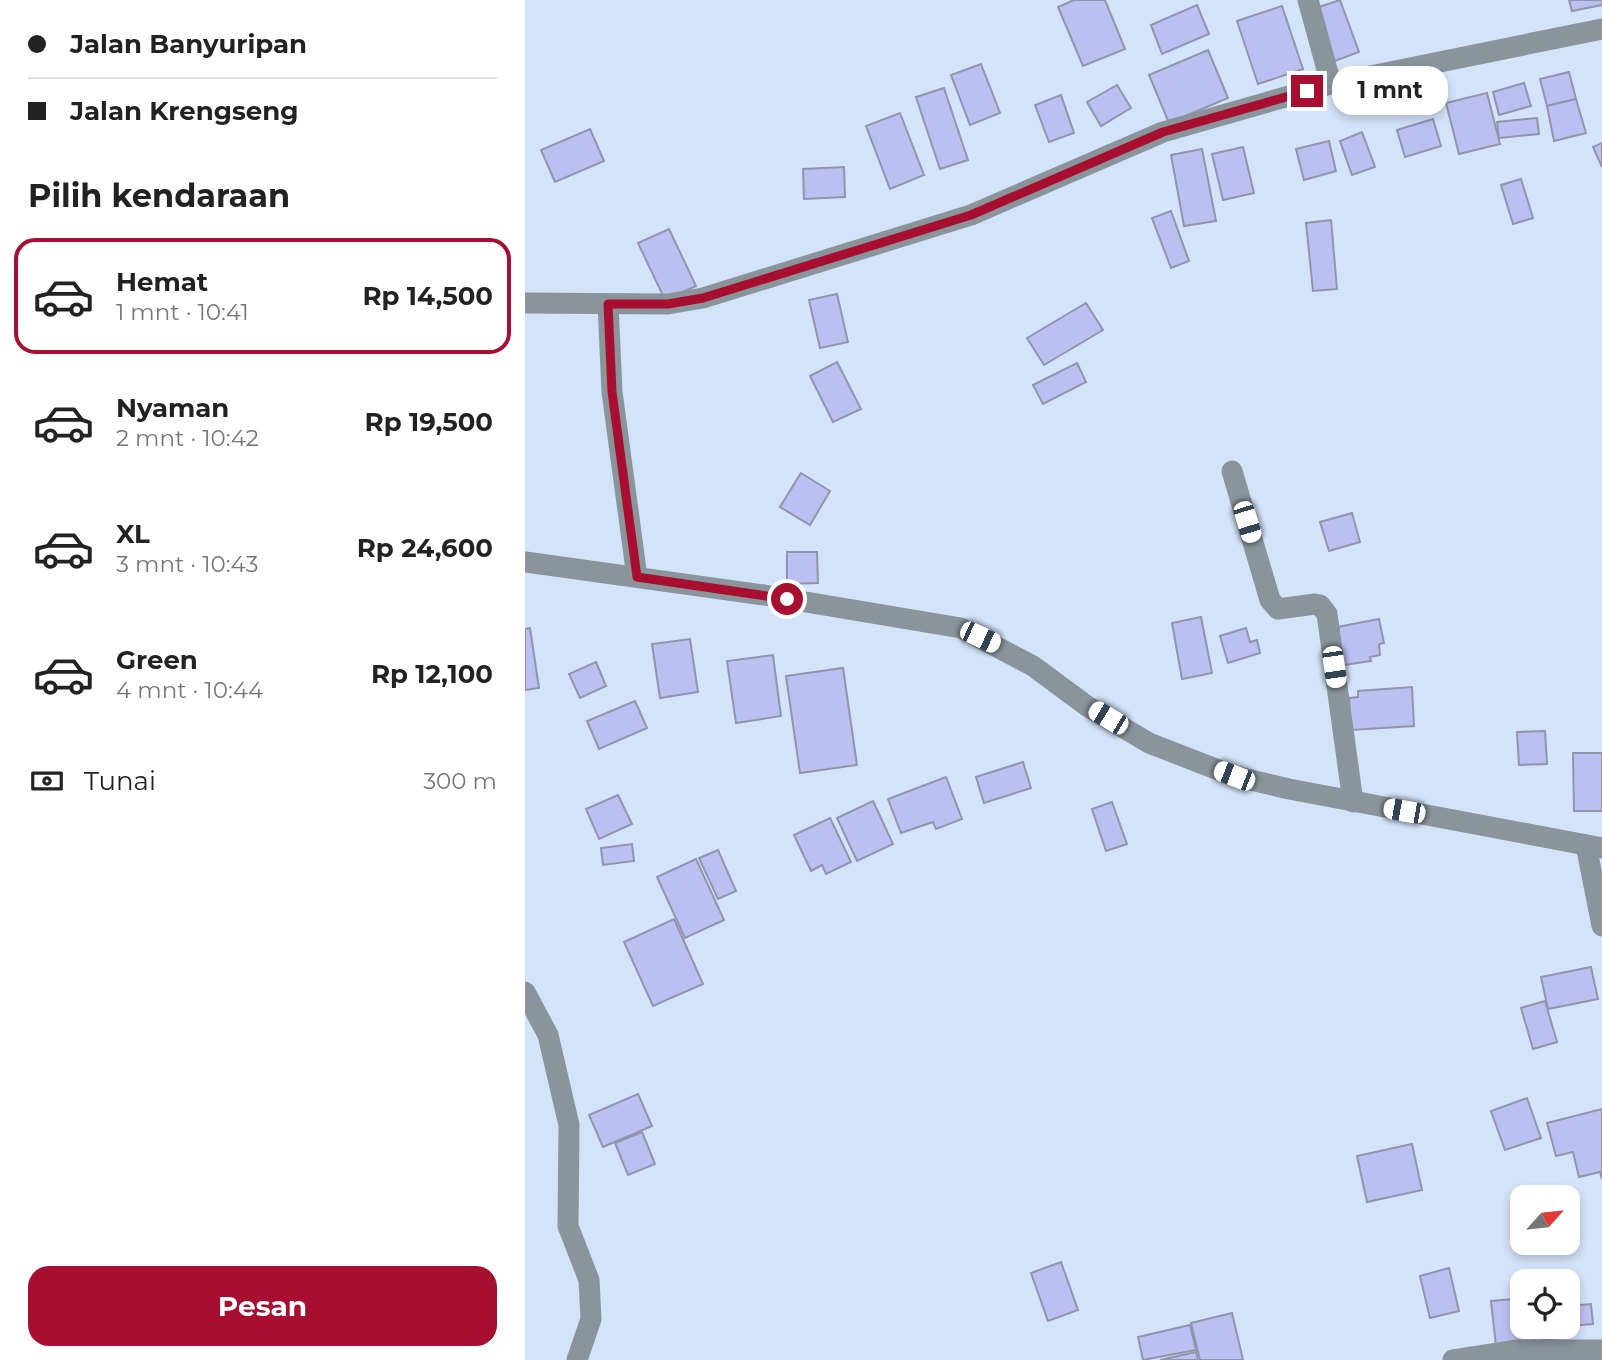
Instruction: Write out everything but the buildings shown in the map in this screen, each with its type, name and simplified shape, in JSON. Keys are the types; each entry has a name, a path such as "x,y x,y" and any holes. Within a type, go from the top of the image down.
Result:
{"street":[{"path":"1308,0 1331,84"},
{"path":"525,303 668,304 703,298 971,215 1163,132 1331,84 1602,29"},
{"path":"608,304 612,392 637,577"},
{"path":"1232,471 1274,606 1285,610 1315,604 1320,605 1327,614 1353,802"},
{"path":"525,562 961,628 1033,666 1087,706 1149,743 1234,776 1353,802 1594,847 1602,926"},
{"path":"525,992 548,1035 569,1125 568,1226 589,1280 591,1319 577,1360"},
{"path":"1453,1360 1518,1350 1602,1350"}],"route":[{"path":"787,599 637,577 612,392 608,304 668,304 703,298 971,215 1163,132 1307,91"}]}
